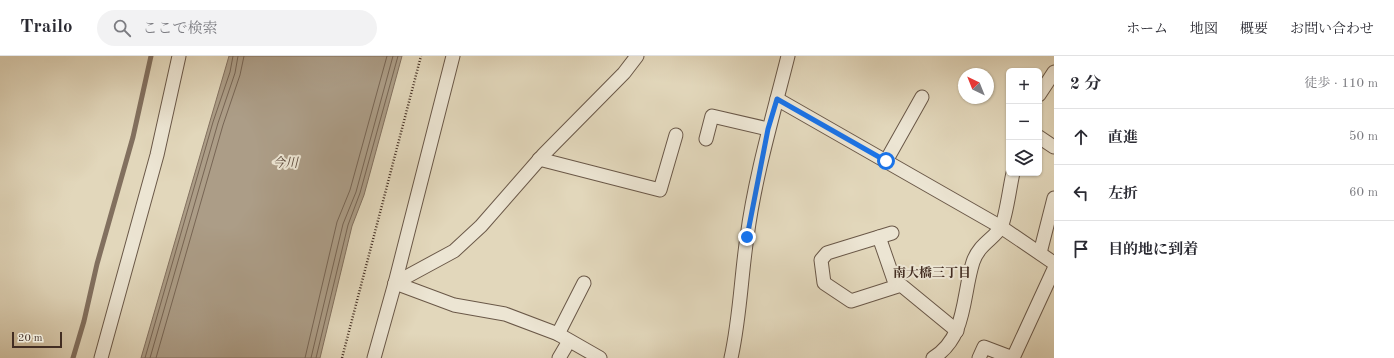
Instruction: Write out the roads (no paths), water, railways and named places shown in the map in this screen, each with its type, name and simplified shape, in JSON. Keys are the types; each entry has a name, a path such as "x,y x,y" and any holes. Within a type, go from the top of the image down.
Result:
{"street":[{"path":"101,358 146,199 179,56"},
{"path":"374,358 395,283 453,56"},
{"path":"395,283 454,251 480,226 539,159 624,73 637,56"},
{"path":"731,358 742,287 747,237 768,129 788,56"},
{"path":"1042,90 1054,72"},
{"path":"886,161 922,97"},
{"path":"777,99 1001,227 1054,263"},
{"path":"706,139 712,116 768,129"},
{"path":"539,159 660,190 676,135"},
{"path":"1042,139 1054,146"},
{"path":"933,358 954,339 973,261 982,246 1001,227 1012,176"},
{"path":"1040,253 1054,198"},
{"path":"892,233 827,253 821,260 824,283 851,301 900,284 957,331"},
{"path":"879,237 896,286"},
{"path":"979,358 984,347 1013,358 1054,269"},
{"path":"395,283 454,305 504,314 563,337 600,358"},
{"path":"559,358 563,337 584,284"}],"water":[{"name":"今川","path":"229,56 402,56 364,195 352,226 320,358 141,358"}],"waterway":[{"path":"73,358 84,321 97,264 133,137 151,56"}],"district":[{"name":"南大橋三丁目","path":"932,273"}]}
